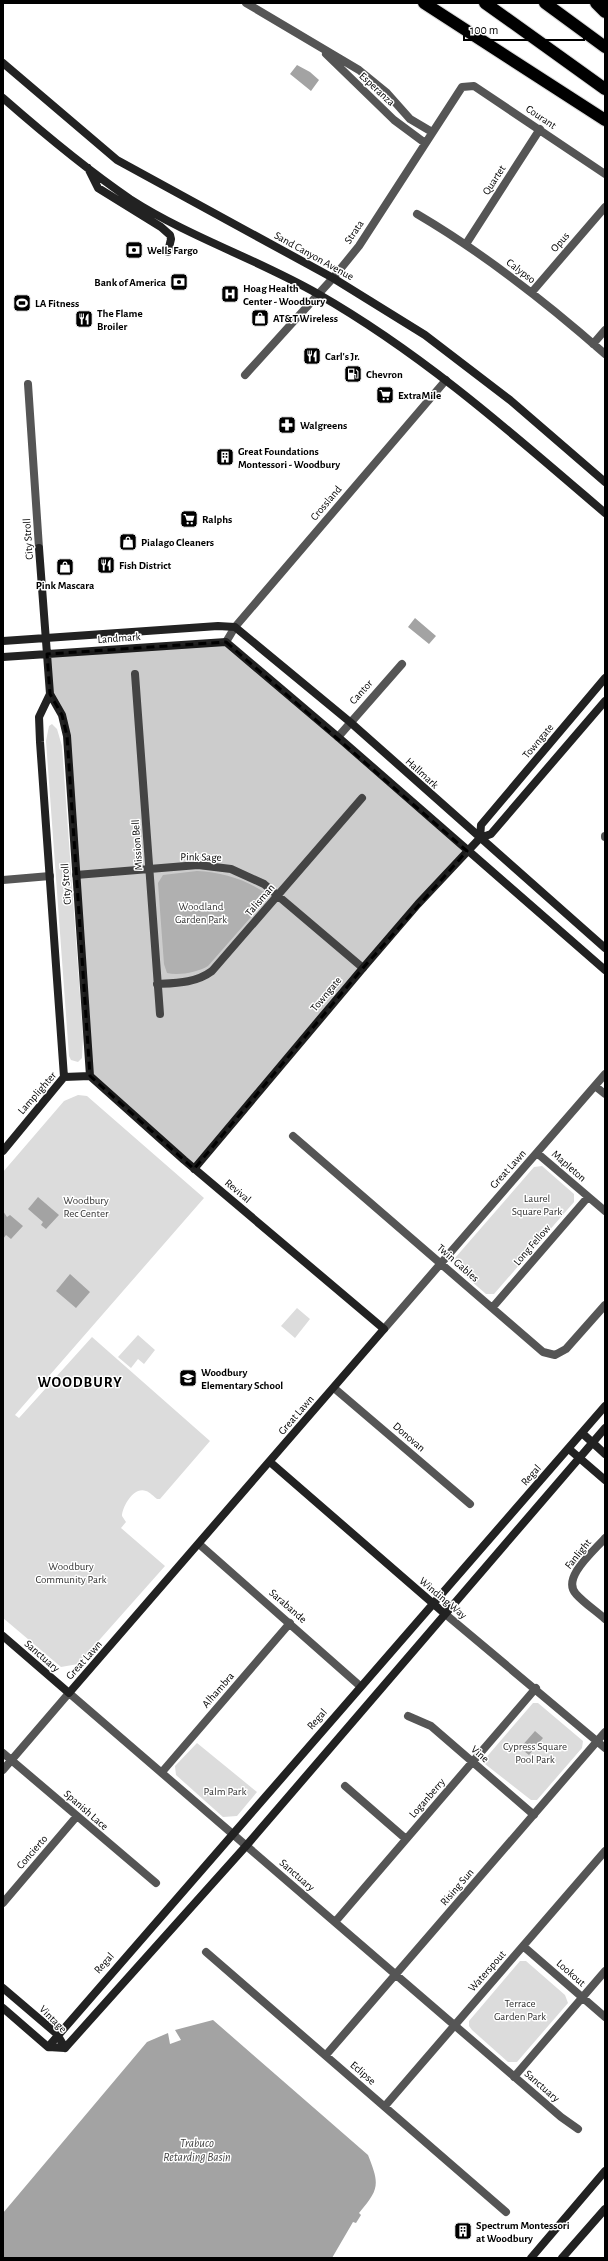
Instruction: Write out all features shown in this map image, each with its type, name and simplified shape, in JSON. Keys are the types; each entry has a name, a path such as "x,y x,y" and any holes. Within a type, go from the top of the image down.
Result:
{"highway":[{"path":"424,3 605,120"},
{"path":"485,3 605,89"},
{"path":"545,3 605,47"},
{"path":"596,3 605,12"}],"street":[{"name":"Esperanza","path":"246,3 359,70 386,92 410,119 432,132"},
{"name":"Esperanza","path":"319,46 346,76 394,120 425,143"},
{"name":"Sand Canyon Avenue","path":"3,63 117,160 333,278 425,335 460,360 510,400 605,482"},
{"name":"Courant","path":"462,87 474,86 605,174"},
{"name":"Strata","path":"245,375 333,278 358,246 462,87"},
{"path":"3,98 86,166 131,199 193,233 271,269 318,294 410,352 494,417 605,513"},
{"name":"Quartet","path":"466,244 540,129"},
{"path":"86,166 98,188 161,227 170,235 168,252"},
{"name":"Opus","path":"532,292 605,207"},
{"name":"Calypso","path":"417,214 466,244 532,292 605,354"},
{"path":"593,344 605,330"},
{"name":"Crossland","path":"226,642 235,627 446,380"},
{"name":"City Stroll","path":"28,384 50,694 62,715 67,736 90,1076"},
{"name":"Landmark","path":"3,641 218,626 235,627"},
{"name":"Hallmark","path":"235,627 350,722 605,948"},
{"path":"226,642 338,736 467,851 605,970"},
{"name":"Landmark","path":"3,657 226,642"},
{"name":"Cantor","path":"338,736 402,664"},
{"name":"Mission Bell","path":"135,674 160,1014"},
{"name":"Towngate","path":"480,838 481,825 605,678"},
{"name":"City Stroll","path":"50,694 39,717 64,1077"},
{"name":"Towngate","path":"194,1169 363,968 467,851 480,838 491,834 605,701"},
{"name":"Talisman","path":"157,984 203,978 212,971 279,896 362,798"},
{"name":"Pink Sage","path":"76,874 198,865 219,866 253,878 279,896 363,968"},
{"path":"3,880 50,876"},
{"name":"Great Lawn","path":"3,1770 605,1074"},
{"name":"Lamplighter","path":"3,1151 64,1077 90,1076"},
{"name":"Revival","path":"90,1076 194,1169 384,1330"},
{"path":"595,1086 605,1094"},
{"name":"Twin Gables","path":"294,1136 543,1352 555,1355 566,1349 605,1305"},
{"name":"Mapleton","path":"537,1153 605,1211"},
{"name":"Long Fellow","path":"492,1308 588,1197"},
{"name":"Donovan","path":"334,1388 470,1504"},
{"name":"Regal","path":"48,2046 605,1406"},
{"path":"65,2048 246,1846 444,1613 605,1428"},
{"path":"582,1433 605,1454"},
{"path":"569,1448 605,1480"},
{"name":"Winding Way","path":"270,1462 433,1604 536,1688 605,1748"},
{"name":"Fanlight","path":"605,1538 573,1576 571,1585 576,1594 605,1619"},
{"name":"Sarabande","path":"199,1544 360,1686"},
{"name":"Alhambra","path":"162,1772 290,1623"},
{"name":"Sanctuary","path":"3,1636 514,2077 578,2129"},
{"name":"Loganberry","path":"334,1922 536,1688"},
{"name":"Vine","path":"408,1716 431,1726 534,1815"},
{"name":"Rising Sun","path":"326,2055 605,1732"},
{"name":"Spanish Lace","path":"3,1753 156,1883"},
{"path":"345,1786 406,1839"},
{"name":"Concierto","path":"3,1903 77,1816"},
{"name":"Waterspout","path":"385,2106 605,1851"},
{"name":"Lookout","path":"523,1946 605,2017"},
{"name":"Eclipse","path":"206,1952 506,2212"},
{"path":"514,2077 605,1971"},
{"name":"Vintage","path":"3,1988 57,2034 65,2048"},
{"path":"3,2008 48,2046"},
{"name":"Vintage","path":"48,2046 65,2048"},
{"path":"531,2258 605,2171"},
{"path":"562,2258 605,2208"}],"highlighted area":[{"path":"226,642 467,851 363,968 194,1169 90,1076 67,736 62,715 50,694 47,654"}],"green space":[{"path":"52,724 57,729 62,746 83,1037 82,1058 78,1062 71,1060 69,1056 46,741 49,726"},
{"name":"Woodland Garden Park","path":"197,871 215,873 248,883 264,892 265,901 208,966 188,973 167,973 164,964 158,883 163,875"},
{"path":"78,1095 87,1096 204,1198 15,1415 19,1418 92,1337 210,1441 160,1499 157,1499 150,1493 141,1490 133,1495 126,1503 122,1516 126,1522 121,1528 165,1566 78,1664 61,1667 3,1618 3,1172 64,1101"},
{"name":"Laurel Square Park","path":"542,1166 574,1194 574,1202 494,1294 486,1294 454,1266 455,1258 534,1167"},
{"path":"297,1308 310,1319 295,1338 281,1326"},
{"path":"138,1335 155,1350 144,1364 138,1359 131,1368 118,1357"},
{"name":"Cypress Square Pool Park","path":"533,1703 538,1703 583,1741 582,1748 537,1800 531,1800 485,1764 484,1760"},
{"name":"Palm Park","path":"197,1743 257,1792 237,1816 223,1817 176,1775 175,1766"},
{"name":"Terrace Garden Park","path":"520,1961 526,1961 565,1995 568,2003 517,2062 508,2062 472,2030 469,2026 469,2021"}],"water":[{"path":"297,65 310,72 319,80 311,91 290,74"},
{"path":"415,618 436,636 429,644 408,627"},
{"path":"38,1197 59,1215 46,1229 41,1225 43,1222 28,1209"},
{"path":"3,1211 7,1217 10,1215 23,1226 11,1239 6,1235 3,1239"},
{"path":"70,1274 90,1292 76,1308 56,1291"},
{"path":"535,1731 543,1738 529,1755 520,1748"},
{"name":"Trabuco Retarding Basin","path":"213,2020 368,2155 376,2180 374,2192 359,2213 361,2215 356,2223 353,2222 332,2258 3,2258 3,2213 147,2042 168,2033 170,2044 181,2040 175,2030"}],"place":[{"name":"Wells Fargo","path":"134,250"},
{"name":"Bank of America","path":"179,282"},
{"name":"Hoag Health Center - Woodbury","path":"230,294"},
{"name":"LA Fitness","path":"22,303"},
{"name":"AT&T Wireless","path":"260,318"},
{"name":"The Flame Broiler","path":"84,319"},
{"name":"Carl's Jr.","path":"312,356"},
{"name":"Chevron","path":"353,374"},
{"name":"ExtraMile","path":"385,395"},
{"name":"Walgreens","path":"287,425"},
{"name":"Great Foundations Montessori - Woodbury","path":"225,457"},
{"name":"Ralphs","path":"189,519"},
{"name":"Pialago Cleaners","path":"128,542"},
{"name":"Fish District","path":"106,565"},
{"name":"Pink Mascara","path":"65,567"},
{"name":"Woodbury Elementary School","path":"188,1378"},
{"name":"Spectrum Montessori at Woodbury","path":"463,2231"}],"district":[{"name":"WOODBURY","path":"80,1382"}],"park label":[{"name":"Woodbury Rec Center","path":"86,1206"},
{"name":"Woodbury Community Park","path":"71,1572"}]}
